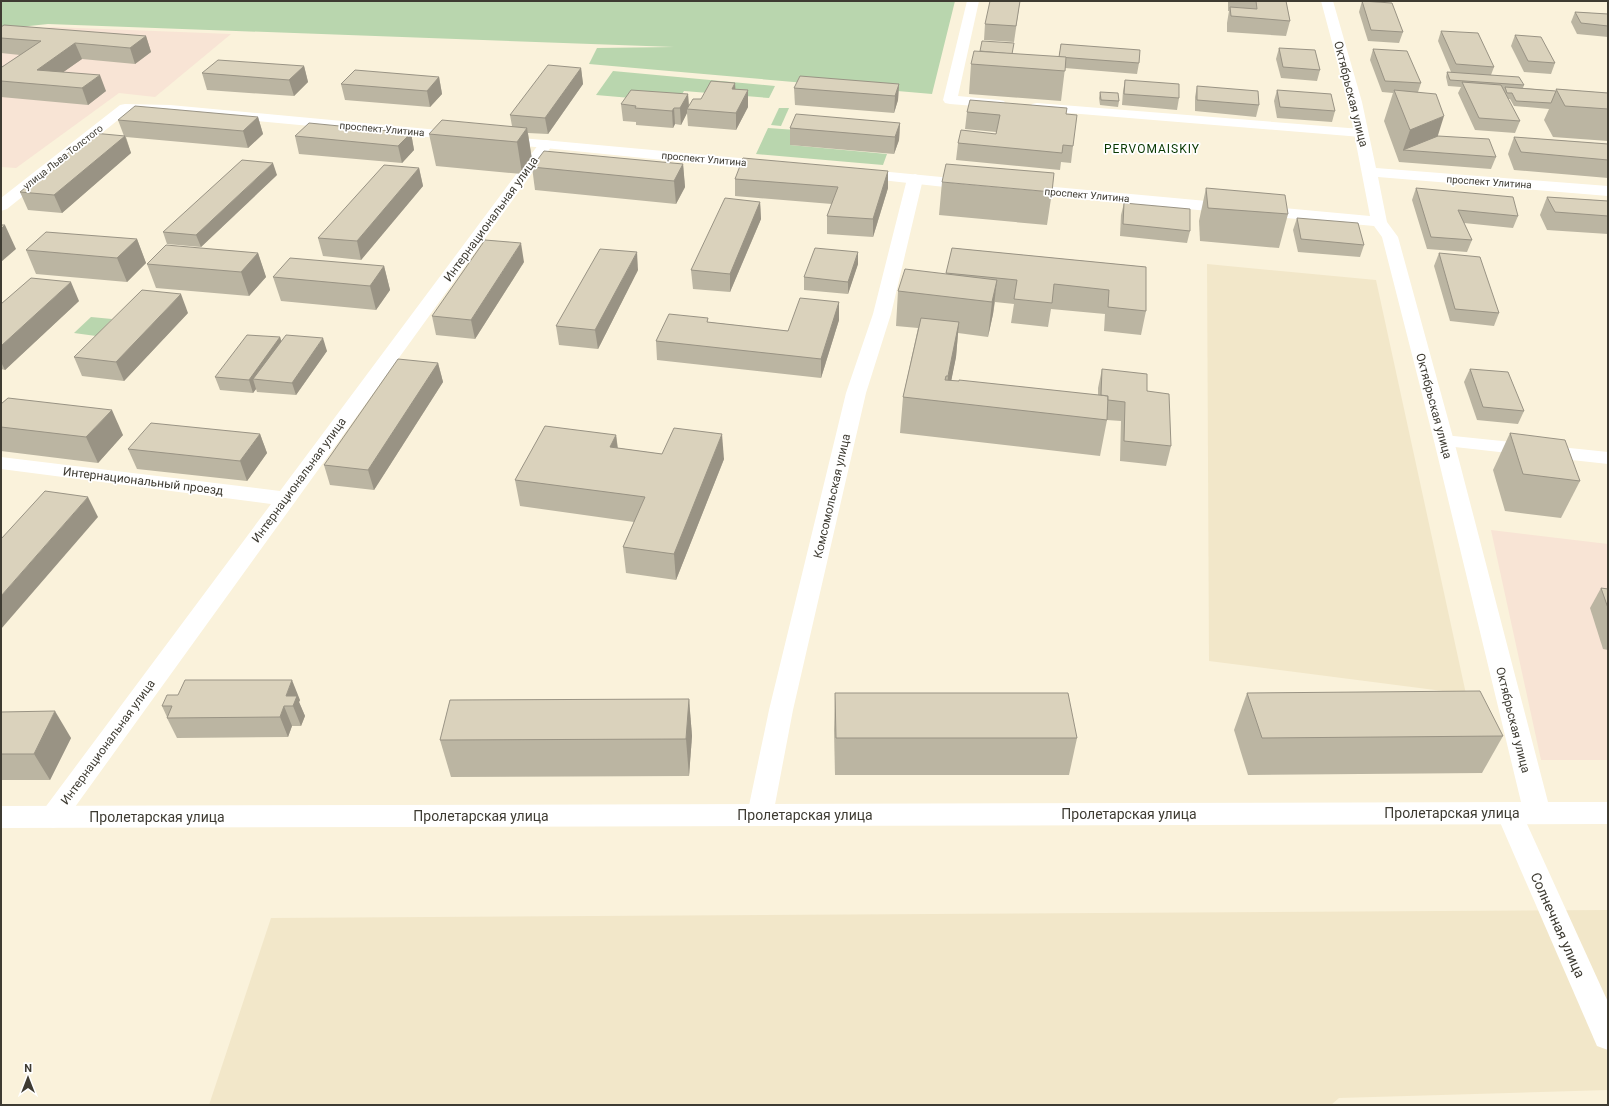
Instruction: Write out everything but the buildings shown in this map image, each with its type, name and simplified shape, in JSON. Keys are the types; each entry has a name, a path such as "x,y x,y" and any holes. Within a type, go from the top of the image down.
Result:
{"street":[{"path":"973,1 950,100 1361,133"},
{"name":"Октябрьская улица","path":"1327,1 1355,102 1379,222 1390,237 1444,441 1537,813"},
{"name":"проспект Улитина","path":"125,108 170,109 473,138"},
{"name":"улица Льва Толстого","path":"1,206 125,108"},
{"name":"проспект Улитина","path":"488,139 784,167"},
{"name":"Интернациональная улица","path":"53,817 546,144"},
{"name":"проспект Улитина","path":"1369,172 1608,191"},
{"path":"848,173 986,186"},
{"name":"Комсомольская улица","path":"760,815 781,710 856,393 882,314 915,179"},
{"name":"проспект Улитина","path":"1010,188 1379,222"},
{"path":"1444,441 1608,458"},
{"name":"Интернациональный проезд","path":"1,463 286,499"},
{"name":"Солнечная улица","path":"1509,813 1608,1036"},
{"name":"Пролетарская улица","path":"1,817 1608,813"}],"shaded area":[{"path":"53,27 231,34 155,97 119,93 16,168 1,167 1,32"},
{"path":"1207,264 1376,280 1466,694 1209,661"},
{"path":"1491,530 1608,544 1608,760 1541,760"},
{"path":"1608,910 1608,1090 1339,1098 1331,1105 209,1105 271,918"}],"green space":[{"path":"1,1 955,1 932,94 589,64 597,48 674,47 48,24 1,29"},
{"path":"613,71 775,86 769,98 684,91 677,102 596,95"},
{"path":"779,108 789,108 781,126 771,125"},
{"path":"768,128 796,130 790,145 887,154 883,165 756,154"},
{"path":"91,317 112,319 96,336 74,333"}],"district":[{"name":"PERVOMAISKIY","path":"1152,149"}]}
